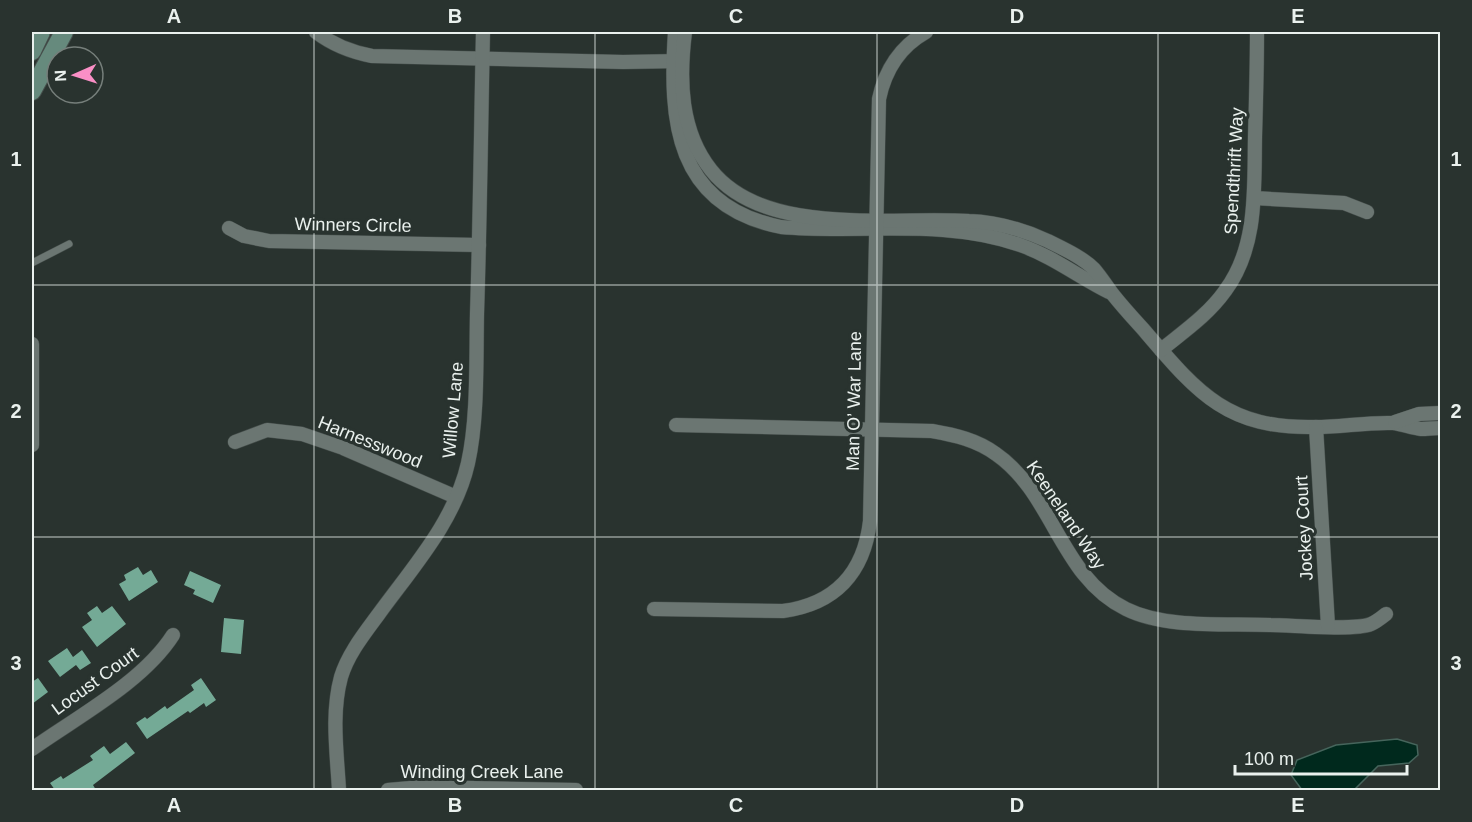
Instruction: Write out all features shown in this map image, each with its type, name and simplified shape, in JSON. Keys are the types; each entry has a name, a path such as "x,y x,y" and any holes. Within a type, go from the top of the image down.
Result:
{"main road":[{"path":"32,51 41,32"},
{"path":"32,91 64,32"}],"street":[{"path":"316,32 339,46 372,56 623,62 678,61"},
{"name":"Willow Lane","path":"339,790 335,712 337,694 345,669 366,631 437,534 456,498 468,464 472,439 479,245 483,32"},
{"path":"675,32 678,61"},
{"path":"685,32 678,61 674,107 684,153 701,182 719,200 748,218 781,227 875,224 944,231 1003,240 1043,254 1113,294 1191,384 1226,409 1266,424 1316,428 1393,423 1419,414 1440,413"},
{"name":"Man O’ War Lane","path":"654,609 783,611 800,609 831,595 854,570 863,555 868,538 875,224 881,90 886,74 895,59 906,46 926,32"},
{"name":"Spendthrift Way","path":"1161,351 1208,311 1234,277 1247,246 1254,198 1257,32"},
{"path":"1254,198 1344,202 1367,212"},
{"name":"Winners Circle","path":"229,228 252,238 269,241 479,245"},
{"path":"32,344 32,445"},
{"path":"1393,423 1421,429 1440,428"},
{"name":"Keeneland Way","path":"676,425 932,431 958,436 982,445 1015,471 1031,491 1085,578 1097,590 1126,609 1142,616 1175,622 1364,626 1386,615"},
{"name":"Jockey Court","path":"1316,428 1328,626"},
{"name":"Harnesswood","path":"235,442 267,430 302,434 343,448 456,498"},
{"name":"Locust Court","path":"32,749 146,668 173,635"},
{"name":"Winding Creek Lane","path":"387,790 422,787 576,790"}],"lane":[{"path":"32,263 69,244"}],"shaded area":[{"path":"1397,739 1417,745 1418,755 1409,763 1378,766 1354,790 1302,790 1291,775 1297,760 1336,745"}],"building":[{"path":"138,567 143,575 151,570 158,582 129,601 119,584 126,580 124,575"},
{"path":"190,571 221,585 213,603 193,594 195,590 184,585"},
{"path":"97,606 102,613 112,606 126,624 97,647 82,627 92,620 87,613"},
{"path":"224,618 244,620 241,654 221,652"},
{"path":"67,648 73,657 82,650 91,663 80,670 76,665 60,677 48,661"},
{"path":"38,678 48,692 32,704 32,682"},
{"path":"201,678 216,700 206,707 204,703 190,713 188,711 147,739 136,723 145,717 147,719 165,706 167,709 194,690 191,685"},
{"path":"126,742 135,753 93,785 96,790 55,790 50,783 61,776 63,779 93,760 90,756 104,746 110,754"}]}
